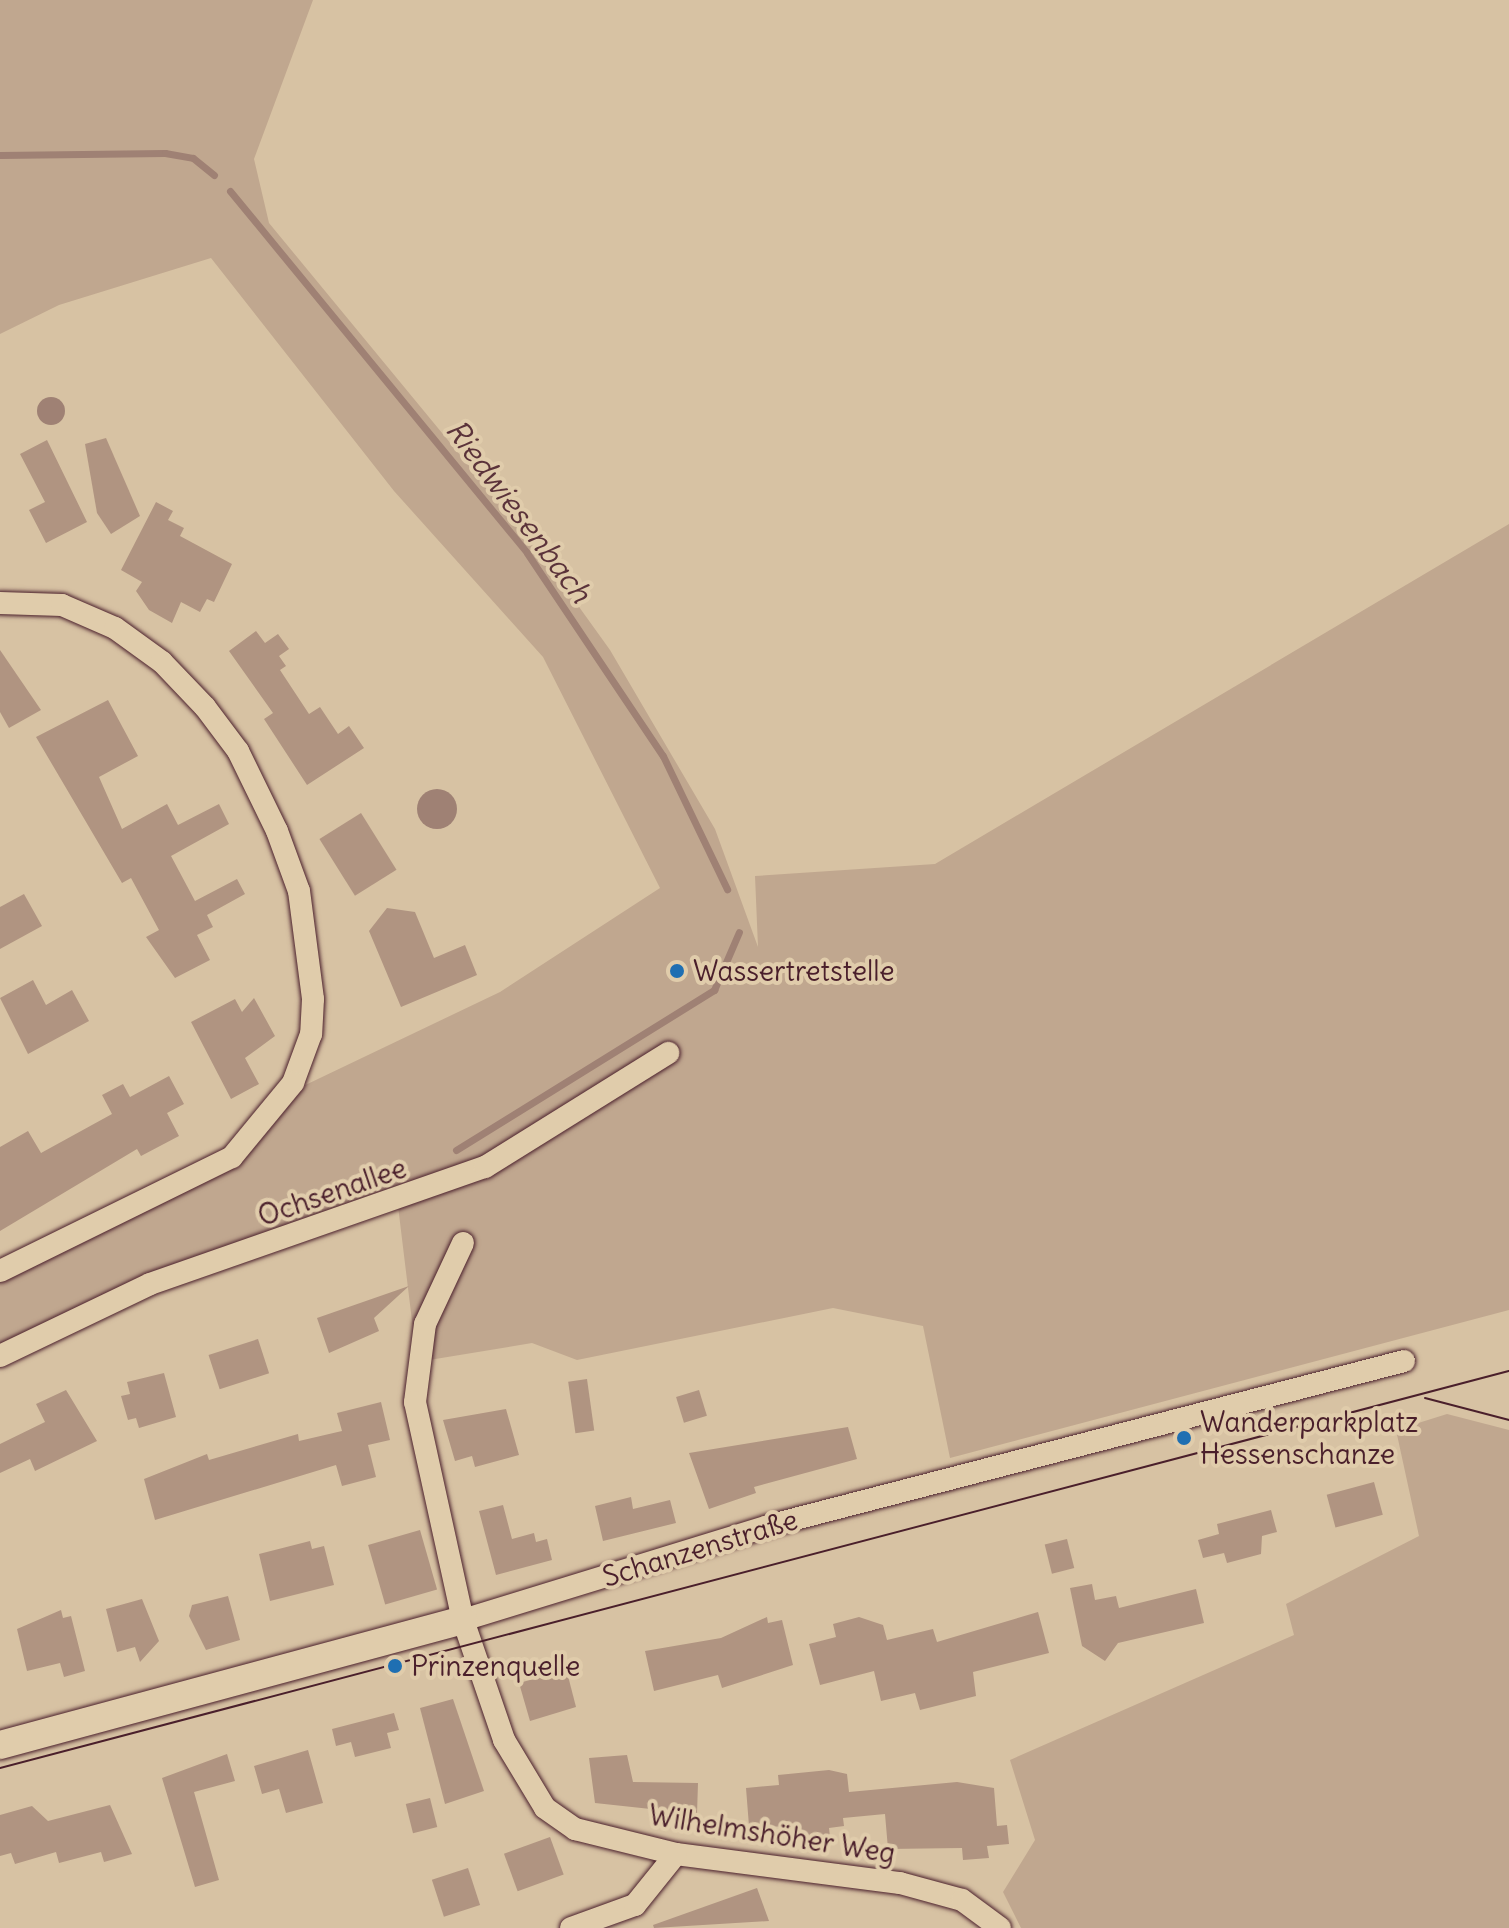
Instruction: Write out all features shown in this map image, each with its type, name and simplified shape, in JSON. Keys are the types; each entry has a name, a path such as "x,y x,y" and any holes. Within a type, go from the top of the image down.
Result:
{"street":[{"path":"0,603 62,605 115,628 162,662 205,707 238,751 277,831 299,891 313,999 311,1034 293,1083 232,1157 0,1271"},
{"name":"Ochsenallee","path":"0,1356 150,1284 485,1167 668,1053"},
{"path":"463,1243 440,1284 415,1364 415,1402 463,1620"},
{"name":"Schanzenstraße","path":"0,1745 463,1620 768,1526 1404,1361"},
{"name":"Wilhelmshöher Weg","path":"463,1620 504,1740 545,1808 575,1829 676,1854 900,1883 962,1900 1000,1928"},
{"path":"571,1928 635,1905 676,1854"}],"shaded area":[{"path":"0,0 313,0 254,159 269,223 536,547 610,650 715,829 758,947 755,876 935,864 1509,524 1509,1310 950,1458 923,1326 833,1308 577,1360 532,1343 417,1362 398,1206 0,1348 0,1279 237,1164 297,1089 500,992 660,888 543,657 394,491 211,258 59,305 0,334"},
{"path":"51,397 61,401 65,411 61,421 51,425 41,421 37,411 41,401"},
{"path":"437,789 451,795 457,809 451,823 437,829 423,823 417,809 423,795"},
{"path":"1447,1414 1509,1430 1509,1928 1021,1928 1003,1892 1035,1840 1010,1760 1294,1635 1286,1604 1419,1536 1396,1430"}],"building":[{"path":"106,438 140,516 111,534 97,513 85,444"},
{"path":"47,440 87,522 46,543 29,510 45,502 20,454"},
{"path":"156,502 173,511 168,520 184,528 180,536 232,564 214,602 207,599 200,612 181,602 172,623 149,610 136,591 142,582 121,570"},
{"path":"256,631 265,643 278,634 289,649 279,656 286,666 280,670 309,714 320,707 338,734 349,726 364,748 307,785 264,719 273,713 229,651"},
{"path":"0,650 41,710 9,728 0,712"},
{"path":"108,700 138,756 99,777 122,829 167,804 178,825 219,804 229,824 171,856 195,901 237,879 245,894 207,915 213,927 197,935 210,960 175,978 146,937 159,930 131,878 122,883 36,737"},
{"path":"361,813 397,870 355,896 319,839"},
{"path":"24,894 42,926 0,949 0,907"},
{"path":"387,908 415,912 434,958 465,945 477,975 401,1007 369,931"},
{"path":"33,980 46,1005 72,990 89,1021 28,1054 0,998"},
{"path":"254,998 275,1036 245,1058 259,1084 231,1099 191,1022 235,999 242,1012"},
{"path":"169,1076 184,1104 167,1113 179,1136 141,1156 137,1149 0,1231 0,1147 28,1131 41,1153 112,1114 102,1095 123,1084 130,1097"},
{"path":"409,1286 374,1318 379,1331 329,1353 317,1318"},
{"path":"258,1339 269,1373 220,1389 209,1355"},
{"path":"164,1373 176,1417 139,1428 136,1418 128,1420 121,1396 130,1394 127,1382"},
{"path":"587,1379 594,1430 575,1433 568,1382"},
{"path":"66,1390 97,1441 35,1471 30,1459 0,1473 0,1444 45,1422 36,1404"},
{"path":"699,1390 707,1416 684,1423 676,1397"},
{"path":"381,1402 390,1440 368,1445 376,1477 342,1486 336,1465 155,1520 144,1479 207,1454 209,1460 298,1434 299,1441 342,1431 337,1413"},
{"path":"506,1409 519,1455 475,1467 472,1456 455,1461 443,1420"},
{"path":"848,1427 857,1459 754,1487 756,1493 709,1509 689,1453"},
{"path":"1374,1482 1383,1515 1335,1528 1327,1495"},
{"path":"631,1497 633,1509 670,1500 676,1523 603,1541 595,1506"},
{"path":"503,1505 512,1539 534,1533 536,1542 547,1539 552,1560 496,1575 479,1511"},
{"path":"1271,1510 1277,1532 1262,1536 1261,1554 1227,1563 1224,1553 1203,1558 1198,1540 1219,1534 1217,1524"},
{"path":"420,1530 437,1590 385,1604 368,1545"},
{"path":"1067,1539 1074,1568 1052,1574 1045,1545"},
{"path":"310,1541 312,1549 324,1546 334,1585 270,1601 259,1554"},
{"path":"1092,1584 1095,1600 1116,1596 1119,1608 1196,1589 1204,1623 1118,1643 1105,1661 1082,1646 1070,1588"},
{"path":"228,1596 240,1640 206,1650 189,1616 192,1605"},
{"path":"142,1599 159,1641 140,1662 135,1647 117,1652 106,1609"},
{"path":"61,1610 63,1618 71,1616 85,1671 64,1677 60,1663 27,1671 17,1629"},
{"path":"1038,1612 1049,1653 973,1672 976,1696 920,1710 915,1693 881,1701 874,1671 820,1685 809,1644 836,1637 833,1624 859,1617 883,1625 887,1640 933,1629 937,1642"},
{"path":"767,1617 768,1623 782,1620 793,1665 722,1688 718,1675 654,1691 645,1651 721,1638"},
{"path":"559,1672 568,1676 576,1707 530,1721 519,1683"},
{"path":"453,1699 484,1791 445,1804 420,1708"},
{"path":"394,1713 399,1730 387,1733 391,1748 355,1757 351,1742 336,1746 332,1729"},
{"path":"308,1750 323,1803 286,1813 279,1789 262,1794 254,1766"},
{"path":"227,1754 235,1781 194,1792 219,1880 195,1887 162,1778"},
{"path":"627,1755 633,1782 698,1783 697,1814 595,1803 589,1758"},
{"path":"829,1770 847,1774 849,1792 957,1782 994,1788 997,1826 1007,1825 1009,1844 987,1846 989,1858 963,1860 962,1848 888,1849 885,1814 843,1818 844,1826 829,1828 830,1837 802,1839 801,1827 749,1826 746,1788 779,1785 778,1775"},
{"path":"430,1798 437,1827 413,1833 406,1804"},
{"path":"110,1805 132,1854 104,1862 101,1852 59,1863 56,1852 15,1864 11,1853 0,1856 0,1815 32,1806 48,1821"},
{"path":"550,1837 564,1875 518,1891 504,1854"},
{"path":"468,1868 480,1905 444,1917 432,1880"},
{"path":"757,1888 769,1921 654,1928 653,1925"}],"waterway":[{"name":"Riedwiesenbach","path":"0,155 165,153 193,158 214,175"},
{"name":"Riedwiesenbach","path":"230,191 527,553 663,756 727,889"},
{"name":"Riedwiesenbach","path":"456,1150 714,990 739,932"}],"tram line":[{"path":"0,1768 1509,1371"},
{"path":"1425,1398 1509,1420"}],"place":[{"name":"Wassertretstelle","path":"677,971"},
{"name":"Wanderparkplatz Hessenschanze","path":"1184,1438"},
{"name":"Prinzenquelle","path":"395,1666"}]}
